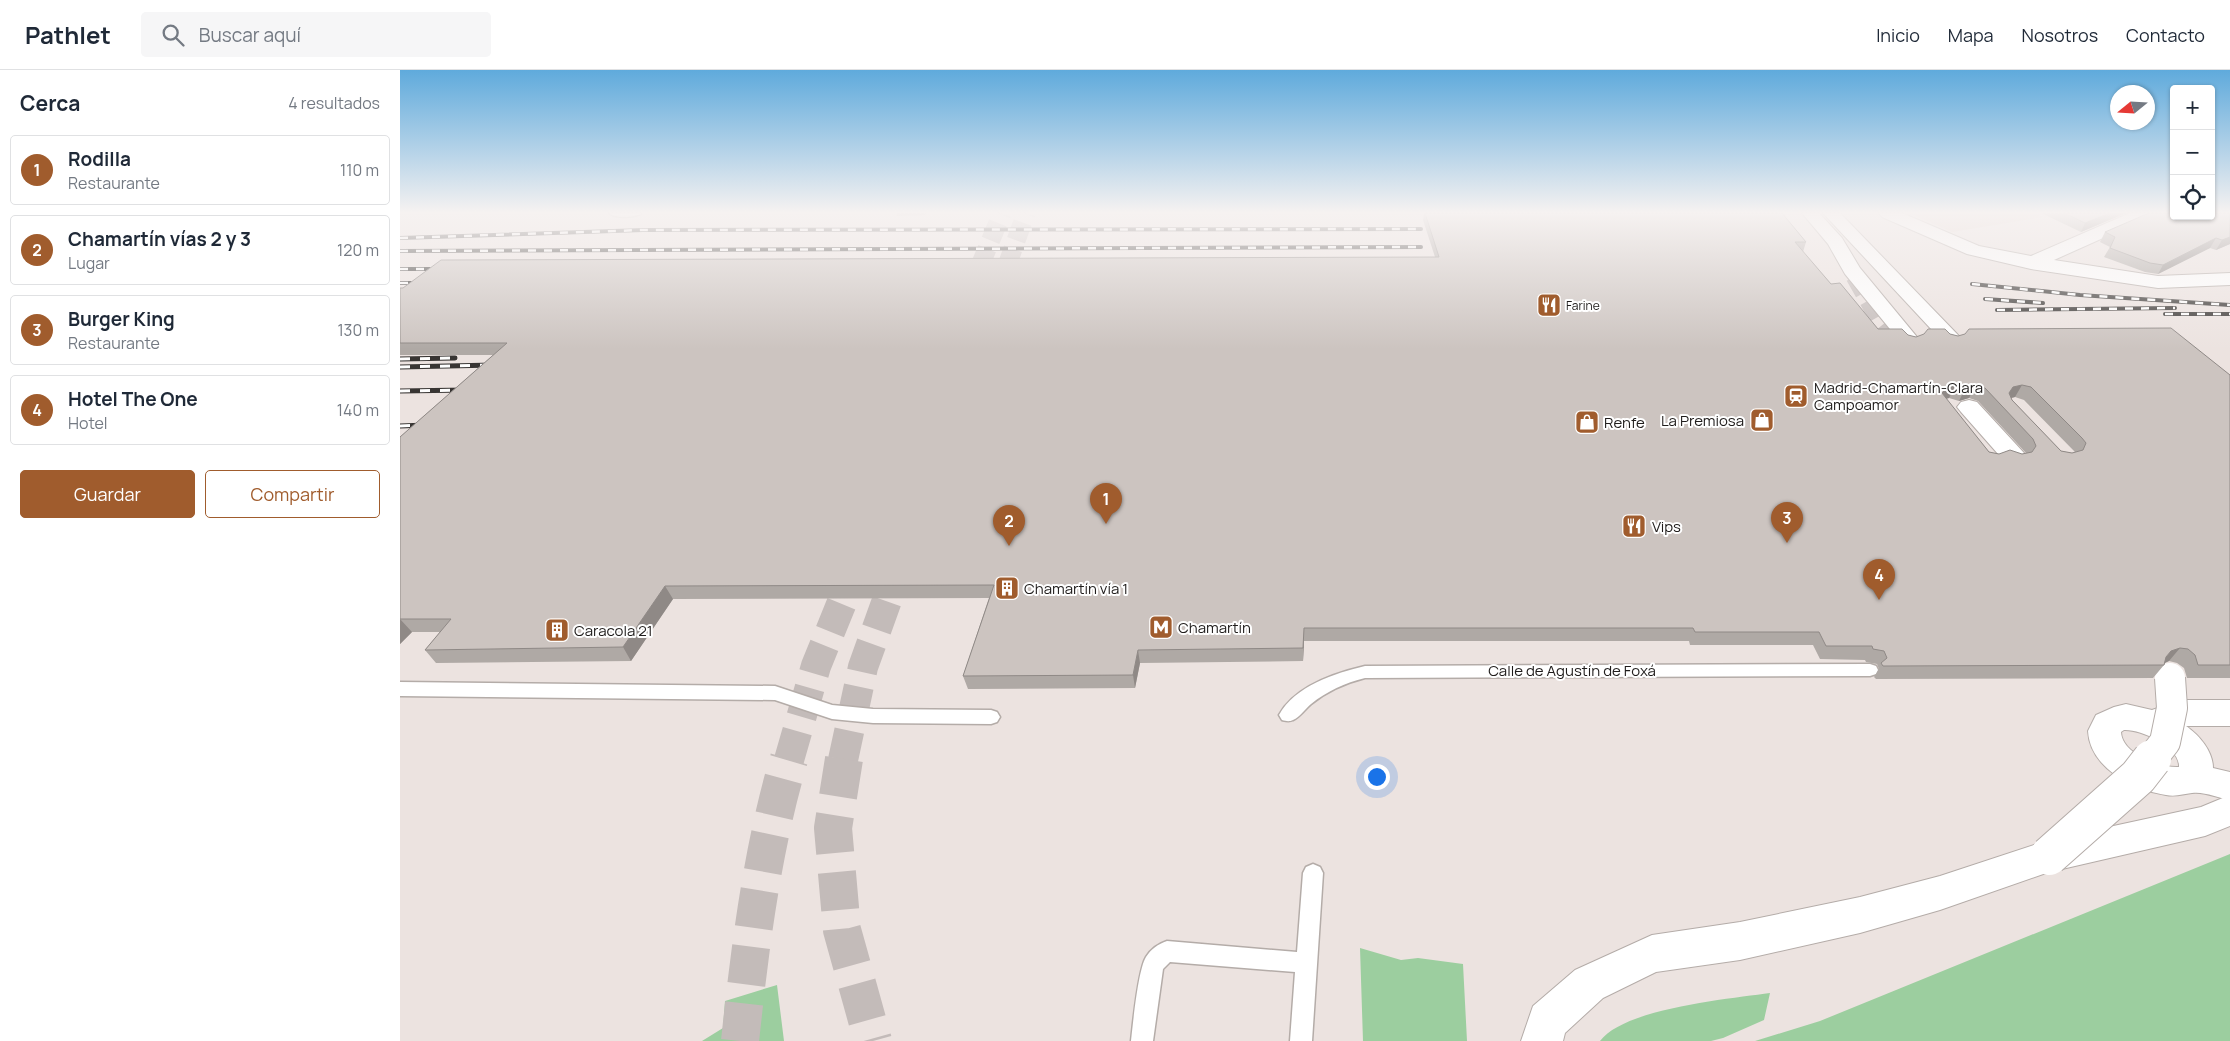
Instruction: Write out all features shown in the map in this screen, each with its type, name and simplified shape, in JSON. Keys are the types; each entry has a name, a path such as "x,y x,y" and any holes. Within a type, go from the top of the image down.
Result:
{"main road":[{"path":"1845,258 1852,270 1910,341"},
{"path":"1874,258 1952,340"},
{"path":"2010,258 2142,280 2173,282 2230,279"},
{"path":"2031,263 2042,258"},
{"path":"2173,282 2222,262"},
{"path":"1852,270 1890,286 1913,300"},
{"path":"1959,407 2004,458"},
{"path":"2049,856 2138,777 2165,742 2172,708 2170,678"},
{"path":"2153,723 2182,712 2230,713"},
{"path":"2126,717 2153,723 2182,740 2192,750 2197,761 2197,770 2192,778 2183,782 2171,782 2141,774 2116,755 2104,737 2104,730 2108,723 2115,718 2126,717"},
{"path":"2192,778 2230,786"},
{"path":"1542,1041 1548,1021 1589,984 1652,954 1740,941 1860,915 1940,893 2049,856 2205,821 2230,810"}],"lane":[{"name":"Calle de Agustín de Foxá","path":"1288,714 1308,695 1325,684 1350,675 1389,671 1870,670"},
{"path":"400,689 775,693 832,712 873,716 991,717"},
{"path":"1301,1041 1313,874"},
{"path":"1142,1041 1153,965 1159,956 1167,951 1307,962"}],"green space":[{"path":"2230,854 2230,1041 1755,1041 1820,1021"},
{"path":"1360,948 1401,960 1418,958 1463,964 1467,1041 1363,1041"},
{"path":"777,985 784,1041 702,1041 723,1028 725,1001"},
{"path":"1770,993 1764,1020 1723,1038 1711,1041 1600,1041 1613,1030 1631,1020 1654,1013 1705,1002"}],"building":[{"path":"1809,258 1831,284 1840,283 1878,329 1902,329 1908,335 1916,337 1924,334 1928,329 1945,329 1950,334 1958,336 1965,334 1969,329 2171,328 2230,375 2230,665 2198,665 2195,655 2188,649 2180,648 2171,651 2166,657 2164,665 1883,666 1881,663 1887,658 1884,651 1873,649 1872,646 1826,646 1819,632 1695,632 1693,628 1304,628 1303,648 1138,650 1133,675 963,676 994,585 665,586 623,647 425,650 451,619 400,619 400,437 507,343 400,343 400,288 403,288 441,260","holes":["2022,385 2031,387 2082,438 2086,443 2083,450 2072,453 2061,451 2012,400 2009,393 2013,387","1955,386 1965,389 1975,386 1985,388 2033,439 2036,446 2032,452 2022,454 2010,450 1999,454 1989,452 1942,393 1947,388"]},
{"path":"2138,258 2176,258 2163,265 2150,263"}],"tunnel":[{"path":"969,292 983,258"},
{"path":"997,293 1010,258"},
{"path":"1855,276 1882,324 1909,357"},
{"path":"789,760 816,666 858,563"},
{"path":"843,760 863,667 900,564"},
{"path":"740,1041 748,970 764,863 789,759"},
{"path":"844,759 833,828 842,930 873,1041"}],"railway":[{"path":"400,269 442,269"},
{"path":"400,283 422,283"},
{"path":"1972,284 2080,295 2230,305"},
{"path":"1985,299 2043,303"},
{"path":"1997,310 2175,308"},
{"path":"2165,314 2230,314"},
{"path":"400,359 455,358"},
{"path":"400,367 495,365"},
{"path":"400,391 467,390"},
{"path":"400,426 426,425"}],"place":[{"name":"Farine","path":"1549,305"},
{"name":"Madrid-Chamartín-Clara Campoamor","path":"1796,396"},
{"name":"La Premiosa","path":"1762,420"},
{"name":"Renfe","path":"1587,422"},
{"name":"Rodilla","path":"1106,524"},
{"name":"Vips","path":"1634,526"},
{"name":"Burger King","path":"1787,543"},
{"name":"Chamartín vías 2 y 3","path":"1009,546"},
{"name":"Chamartín vía 1","path":"1007,588"},
{"name":"Hotel The One","path":"1879,600"},
{"name":"Chamartín","path":"1161,627"},
{"name":"Caracola 21","path":"557,630"}]}
